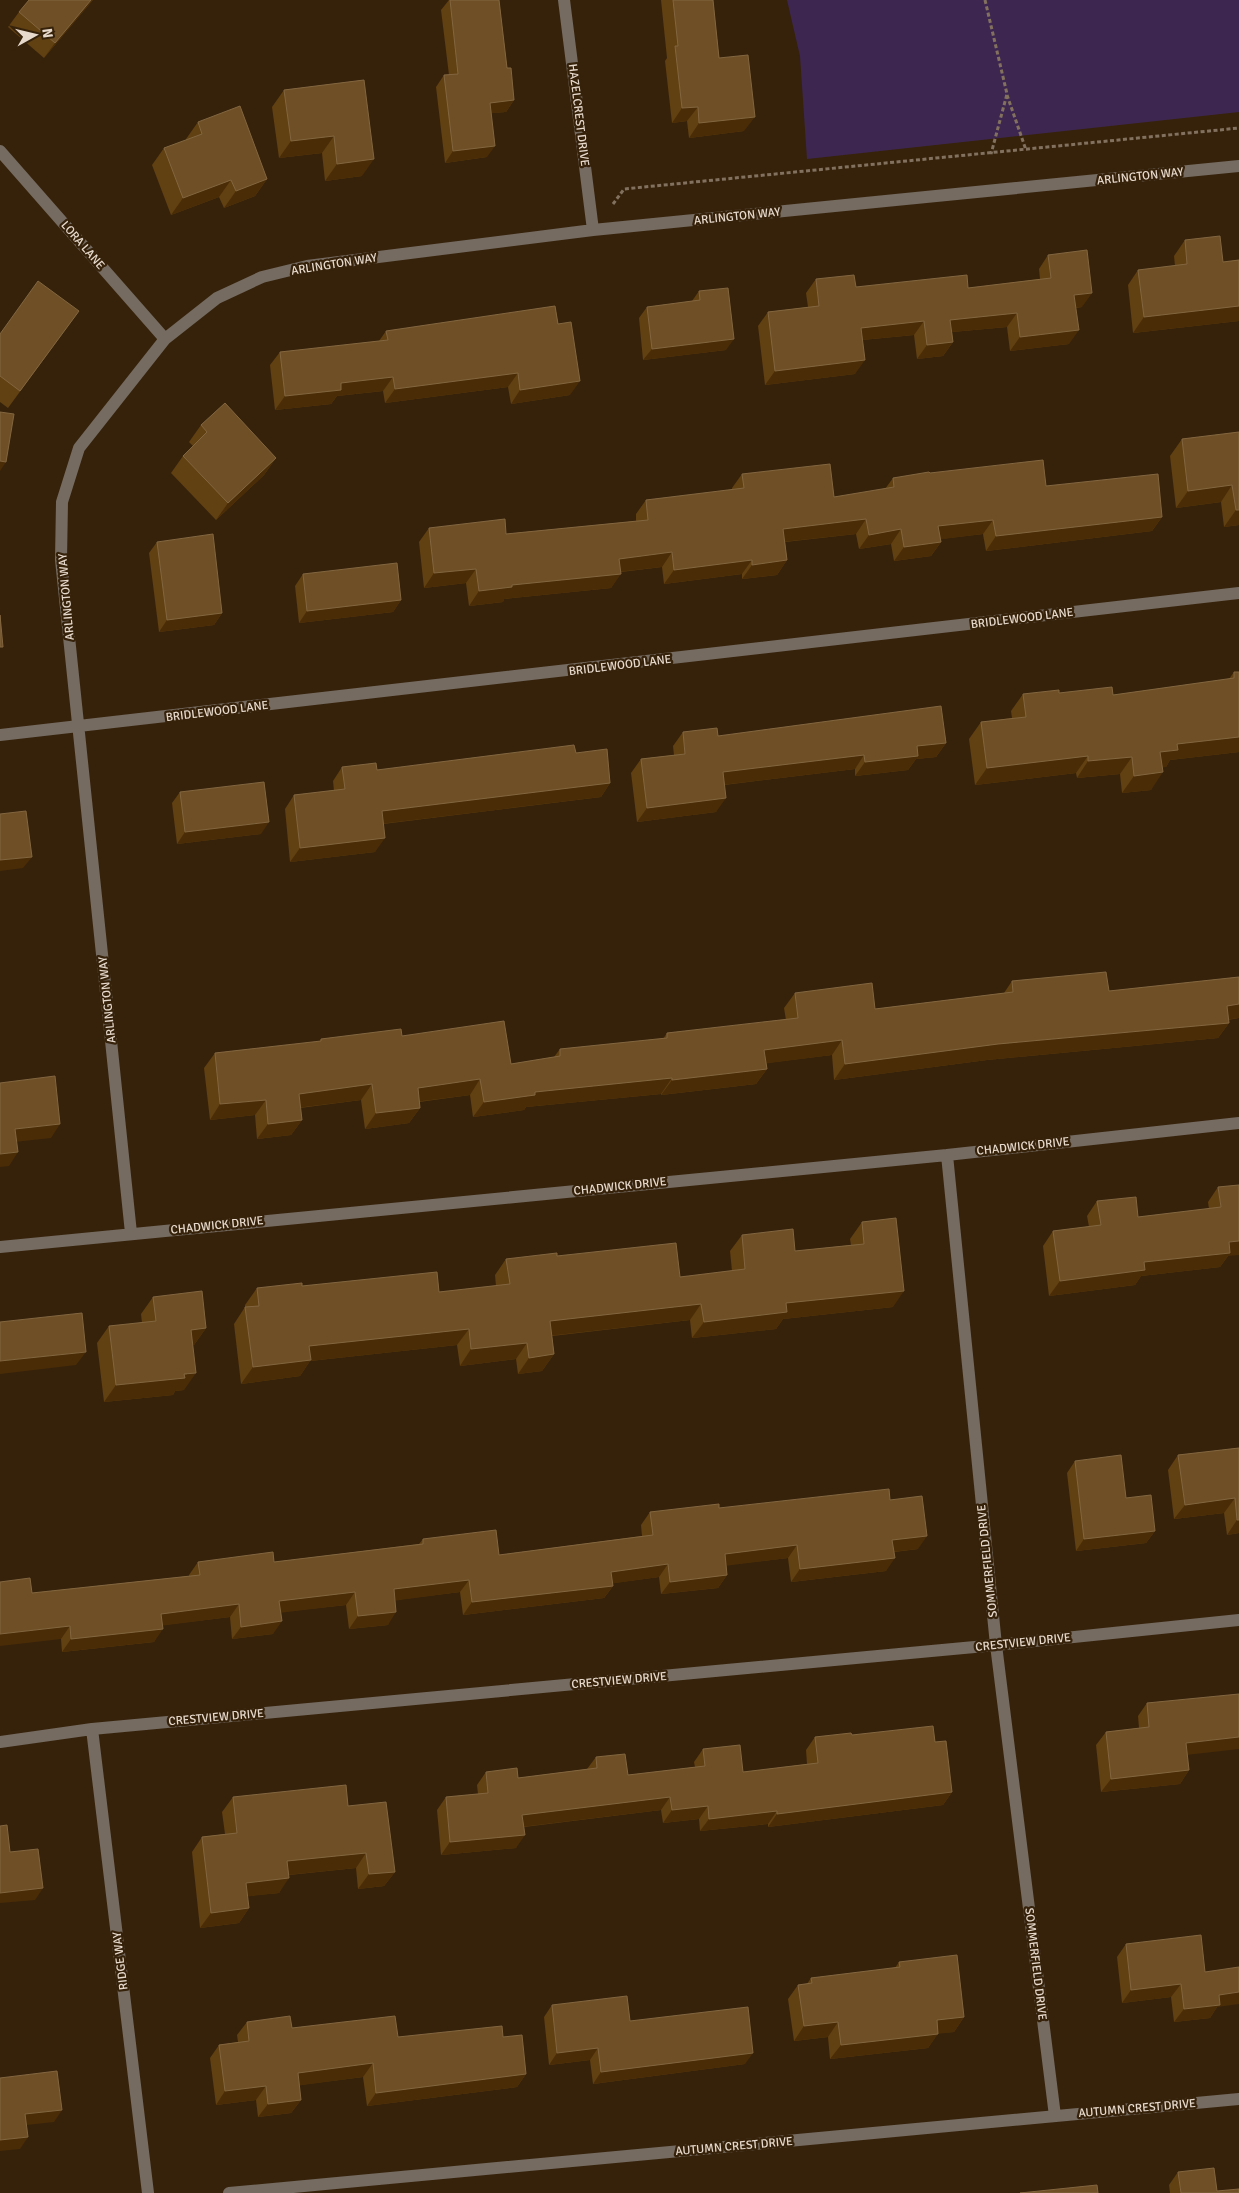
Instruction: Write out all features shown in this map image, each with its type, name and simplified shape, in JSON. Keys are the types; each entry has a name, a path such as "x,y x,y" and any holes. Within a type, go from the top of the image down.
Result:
{"street":[{"name":"HAZELCREST DRIVE","path":"564,0 593,230"},
{"name":"LORA LANE","path":"0,151 165,339"},
{"name":"ARLINGTON WAY","path":"131,1233 80,727 61,560 62,502 79,448 165,339 217,298 271,275 307,266 593,230 1239,166"},
{"name":"BRIDLEWOOD LANE","path":"0,735 1239,593"},
{"name":"CHADWICK DRIVE","path":"0,1246 946,1155 1239,1123"},
{"name":"SOMMERFIELD DRIVE","path":"946,1155 996,1645 1055,2116"},
{"name":"CRESTVIEW DRIVE","path":"0,1742 92,1729 996,1645 1239,1620"},
{"name":"RIDGE WAY","path":"92,1729 148,2193"},
{"name":"AUTUMN CREST DRIVE","path":"229,2193 1239,2099"}],"path":[{"path":"985,0 1007,94 1026,150"},
{"path":"991,154 1007,94"},
{"path":"593,230 624,189 1239,128"}],"shaded area":[{"path":"787,0 1239,0 1239,112 807,159 800,56"}],"building":[{"path":"29,0 91,0 55,43 19,12"},
{"path":"450,0 499,0 507,68 511,68 514,100 490,103 495,146 453,151 444,75 458,74"},
{"path":"673,0 713,0 719,58 748,55 755,117 699,123 698,107 682,108 675,46 678,46"},
{"path":"364,80 374,159 337,164 334,136 291,141 284,90"},
{"path":"240,106 267,179 236,191 231,180 183,198 164,148 202,134 198,122"},
{"path":"1220,236 1223,262 1239,260 1239,306 1144,317 1138,270 1187,264 1185,240"},
{"path":"1087,250 1092,293 1074,295 1079,330 1020,337 1017,313 950,320 953,342 927,345 924,321 861,328 865,360 775,371 768,312 819,306 816,279 854,275 856,287 967,275 968,288 1051,278 1048,255"},
{"path":"38,281 79,311 20,391 0,376 0,334"},
{"path":"728,288 734,339 652,349 647,307 700,300 699,291"},
{"path":"555,306 558,324 571,322 580,381 520,390 518,373 395,389 393,377 341,383 341,390 285,396 280,352 388,340 386,331"},
{"path":"225,403 276,458 228,503 183,456 207,432 201,425"},
{"path":"0,412 14,414 6,462 0,461"},
{"path":"1239,432 1239,510 1236,510 1232,485 1188,491 1182,439"},
{"path":"1043,460 1046,486 1158,474 1162,517 996,536 993,520 938,526 941,542 904,547 901,529 869,535 866,519 783,529 787,560 752,565 752,560 674,570 672,552 619,559 621,574 512,585 512,587 479,591 476,569 434,573 429,528 505,519 506,534 648,520 646,500 744,488 742,474 830,464 834,497 894,487 893,478 929,472"},
{"path":"213,534 222,613 167,620 157,542"},
{"path":"397,563 401,600 307,611 303,574"},
{"path":"0,615 3,647 0,647"},
{"path":"1234,672 1239,672 1239,737 1177,744 1178,750 1160,752 1163,772 1134,776 1132,757 1088,761 1088,756 987,768 981,722 1026,717 1023,694 1059,690 1059,693 1112,687 1113,695 1234,678"},
{"path":"941,706 946,743 917,746 918,756 865,762 864,755 723,772 726,798 647,808 641,759 685,754 683,732 717,728 718,736"},
{"path":"574,745 576,753 607,749 610,783 382,811 385,838 300,848 294,795 345,789 342,767 376,763 377,770"},
{"path":"264,782 269,822 185,832 180,792"},
{"path":"26,811 32,857 0,860 0,814"},
{"path":"1106,972 1109,991 1239,977 1239,1004 1227,1006 1229,1023 998,1044 845,1064 842,1040 764,1050 767,1069 672,1080 672,1078 535,1092 535,1095 484,1102 480,1079 418,1088 420,1108 376,1113 372,1084 299,1094 302,1120 268,1124 266,1100 220,1104 215,1053 321,1041 321,1039 401,1029 402,1036 504,1021 511,1064 560,1056 560,1049 667,1038 667,1033 798,1018 795,993 872,983 875,1009 1013,992 1012,981"},
{"path":"55,1076 60,1124 15,1129 18,1152 0,1154 0,1083"},
{"path":"1239,1185 1239,1241 1229,1242 1230,1253 1144,1262 1145,1270 1060,1281 1053,1231 1101,1225 1097,1201 1136,1197 1138,1217 1221,1207 1218,1187"},
{"path":"896,1218 904,1291 786,1303 787,1312 704,1322 701,1304 550,1321 554,1354 529,1358 527,1343 471,1349 469,1329 309,1346 311,1360 253,1367 245,1307 259,1306 257,1288 302,1283 302,1286 437,1272 439,1292 510,1284 506,1259 557,1253 557,1256 676,1243 680,1277 745,1269 742,1235 793,1229 795,1251 864,1244 862,1222"},
{"path":"202,1291 206,1328 191,1330 196,1373 184,1374 185,1378 116,1385 109,1326 156,1321 153,1297"},
{"path":"82,1313 86,1352 0,1361 0,1322"},
{"path":"1239,1448 1239,1520 1237,1520 1235,1498 1185,1505 1178,1455"},
{"path":"1121,1455 1126,1498 1151,1495 1155,1531 1084,1539 1075,1461"},
{"path":"889,1489 890,1500 922,1496 927,1536 892,1540 895,1558 800,1569 797,1545 725,1554 727,1575 670,1582 668,1564 611,1572 613,1586 472,1602 469,1580 394,1589 396,1612 358,1616 355,1592 279,1601 282,1621 241,1627 239,1604 161,1614 163,1629 71,1639 70,1626 0,1634 0,1582 30,1578 32,1593 200,1575 198,1562 273,1552 274,1562 423,1544 423,1539 496,1530 499,1555 653,1535 650,1512 719,1504 719,1508"},
{"path":"1239,1694 1239,1737 1186,1743 1189,1770 1111,1779 1106,1732 1149,1727 1147,1703"},
{"path":"933,1726 935,1742 946,1741 952,1792 777,1814 777,1811 709,1819 708,1806 672,1810 670,1797 522,1815 525,1835 450,1842 446,1797 488,1793 486,1772 517,1768 518,1778 597,1768 596,1757 625,1754 628,1775 705,1766 703,1749 740,1745 743,1772 818,1763 815,1737"},
{"path":"346,1785 348,1806 386,1802 395,1872 369,1874 366,1853 287,1861 289,1878 246,1883 249,1908 211,1913 202,1837 237,1833 233,1797"},
{"path":"7,1825 10,1852 38,1849 43,1888 0,1893 0,1826"},
{"path":"1201,1935 1205,1972 1239,1967 1239,1992 1219,1995 1220,2005 1184,2009 1181,1984 1131,1990 1126,1944"},
{"path":"957,1955 964,2017 937,2020 938,2034 841,2045 838,2022 804,2026 798,1985 812,1983 811,1978 900,1967 899,1962"},
{"path":"627,1996 630,2021 748,2007 753,2053 601,2072 598,2048 557,2053 552,2005"},
{"path":"290,2016 292,2028 395,2016 398,2037 502,2026 503,2037 522,2035 526,2074 376,2093 373,2063 298,2073 301,2100 268,2104 266,2086 225,2091 219,2045 249,2041 247,2022"},
{"path":"57,2071 62,2110 25,2114 28,2137 0,2140 0,2078"},
{"path":"1214,2168 1217,2191 1239,2189 1239,2193 1181,2193 1178,2172"},
{"path":"1097,2185 1098,2193 1020,2193"}]}
